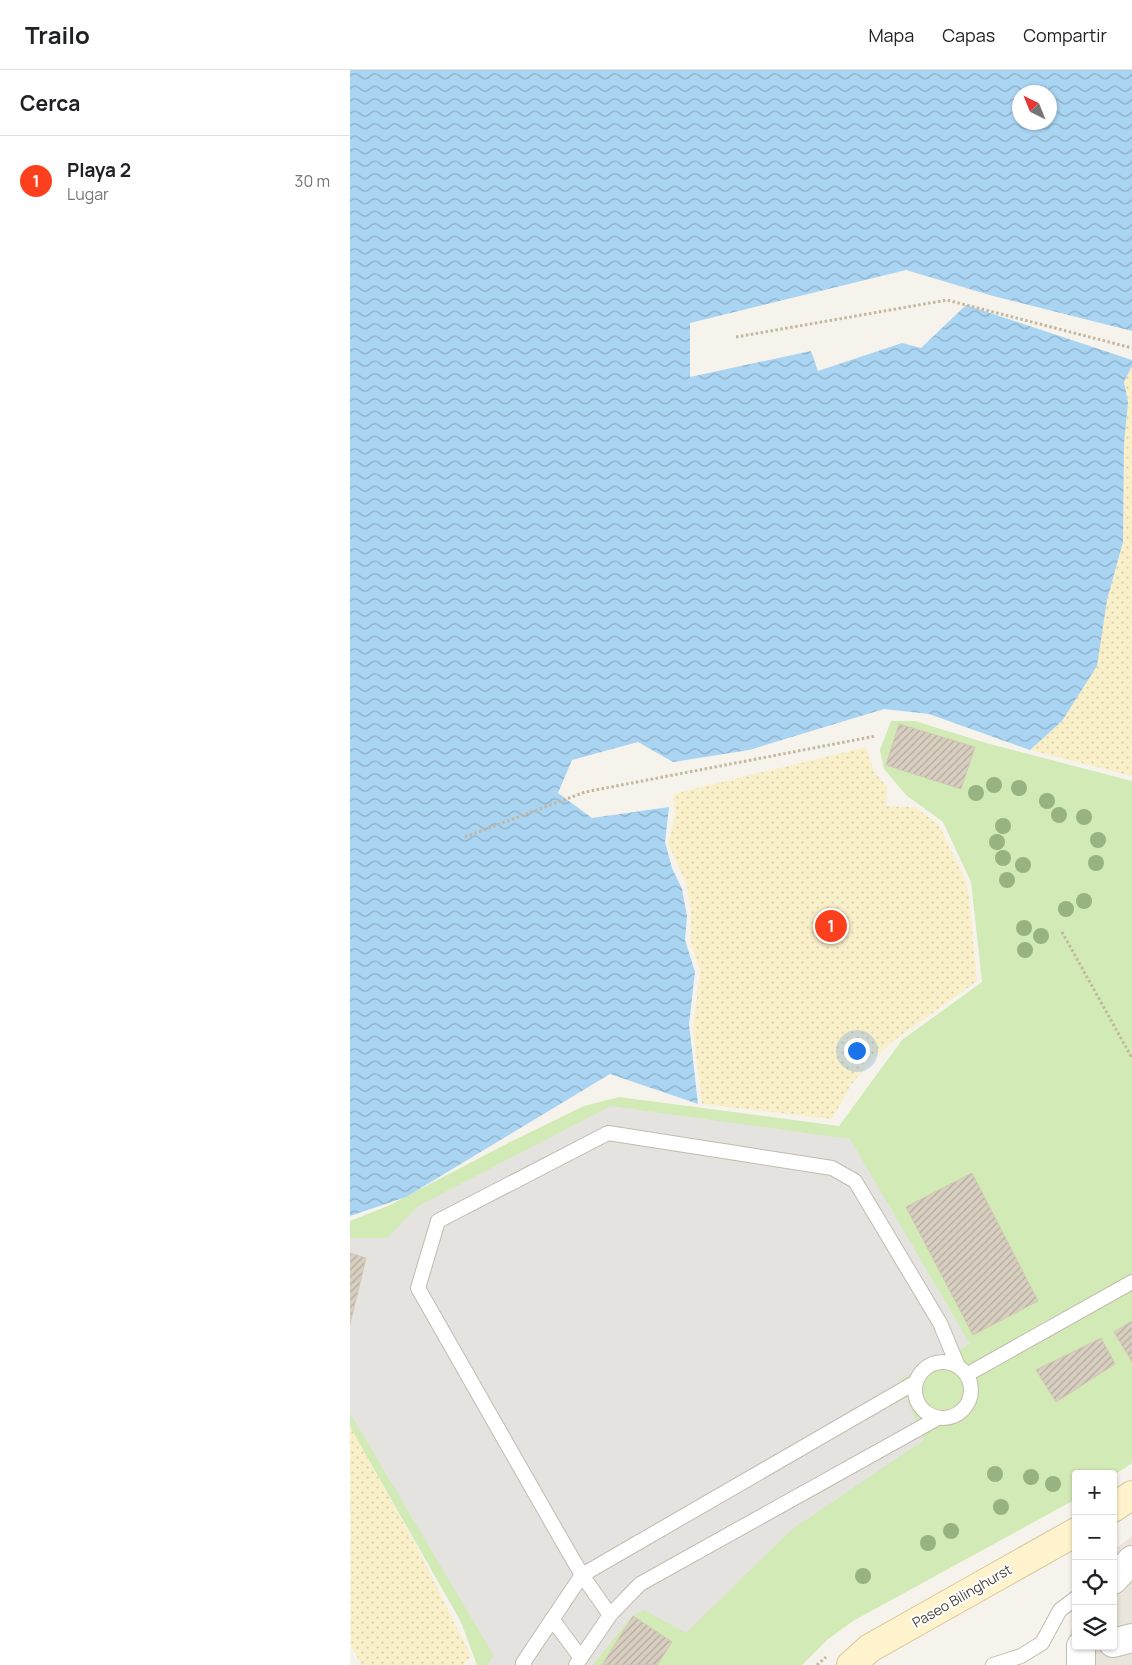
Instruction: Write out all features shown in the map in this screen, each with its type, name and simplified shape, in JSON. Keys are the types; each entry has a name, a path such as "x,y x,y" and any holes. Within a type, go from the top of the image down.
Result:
{"main road":[{"path":"1117,1505 1132,1495"},
{"path":"1117,1513 1132,1509"},
{"name":"Paseo Bilinghurst","path":"851,1665 870,1648 1072,1534"}],"street":[{"path":"1117,1641 1132,1638"}],"lane":[{"path":"552,1619 579,1662 610,1616 640,1584 938,1418 956,1415 964,1410 969,1402 972,1393 968,1374 957,1364 940,1323 855,1181 832,1168 608,1133 438,1221 418,1288 582,1575 610,1616"},
{"path":"968,1374 1132,1282"},
{"path":"938,1418 922,1409 917,1401 916,1382 919,1374 932,1364 940,1361 957,1364"},
{"path":"524,1665 523,1663 582,1575 916,1382"},
{"path":"993,1665 1021,1656 1042,1643 1060,1610 1072,1601"}],"path":[{"path":"736,337 947,300 1132,348"},
{"path":"466,837 585,792 876,736"},
{"path":"1062,932 1132,1058"}],"shaded area":[{"path":"611,1106 850,1139 970,1344 899,1380 924,1440 791,1530 686,1633 644,1610 632,1616 593,1665 487,1665 494,1656 350,1413 350,1238 387,1238 418,1206"},
{"path":"1132,1536 1132,1665 1069,1665 1068,1639 1072,1628 1072,1650 1117,1650 1117,1548"}],"green space":[{"path":"891,721 915,721 986,743 1132,781 1132,1463 1117,1473 1117,1470 1072,1470 1072,1501 853,1621 827,1640 802,1665 477,1665 461,1622 350,1427 350,1221 388,1206 512,1141 584,1106 619,1097 839,1126 902,1040 982,982 971,882 943,822 906,795 884,769 880,750"}],"sand":[{"path":"1132,366 1132,776 1030,750 1062,721 1107,600 1123,542 1124,444 1128,402 1124,382"},
{"path":"866,747 874,771 887,787 886,806 915,807 939,825 965,879 969,896 977,981 892,1042 871,1061 851,1085 832,1119 702,1104 693,1030 700,971 690,940 691,911 687,886 668,843 675,817 673,794"},
{"path":"350,1426 420,1553 471,1656 463,1665 362,1665 351,1646"}],"water":[{"path":"350,70 1132,70 1132,331 993,296 906,270 690,323 690,377 811,351 818,371 902,343 921,348 966,305 1132,360 1132,366 1124,382 1128,402 1124,444 1123,542 1107,600 1097,666 1062,721 1030,750 929,714 884,709 749,750 673,762 638,742 572,760 558,793 592,818 669,807 665,842 672,868 682,889 687,916 685,940 695,972 689,1024 698,1104 610,1074 406,1197 350,1216"}],"building":[{"path":"899,724 975,747 961,789 886,765"},
{"path":"972,1173 1038,1301 973,1335 906,1207"},
{"path":"350,1253 366,1258 350,1324"},
{"path":"1132,1321 1132,1362 1114,1332"},
{"path":"1101,1338 1115,1364 1056,1402 1036,1370"},
{"path":"633,1616 672,1642 657,1665 602,1665"}],"place":[{"name":"Playa 2","path":"831,926"}]}
